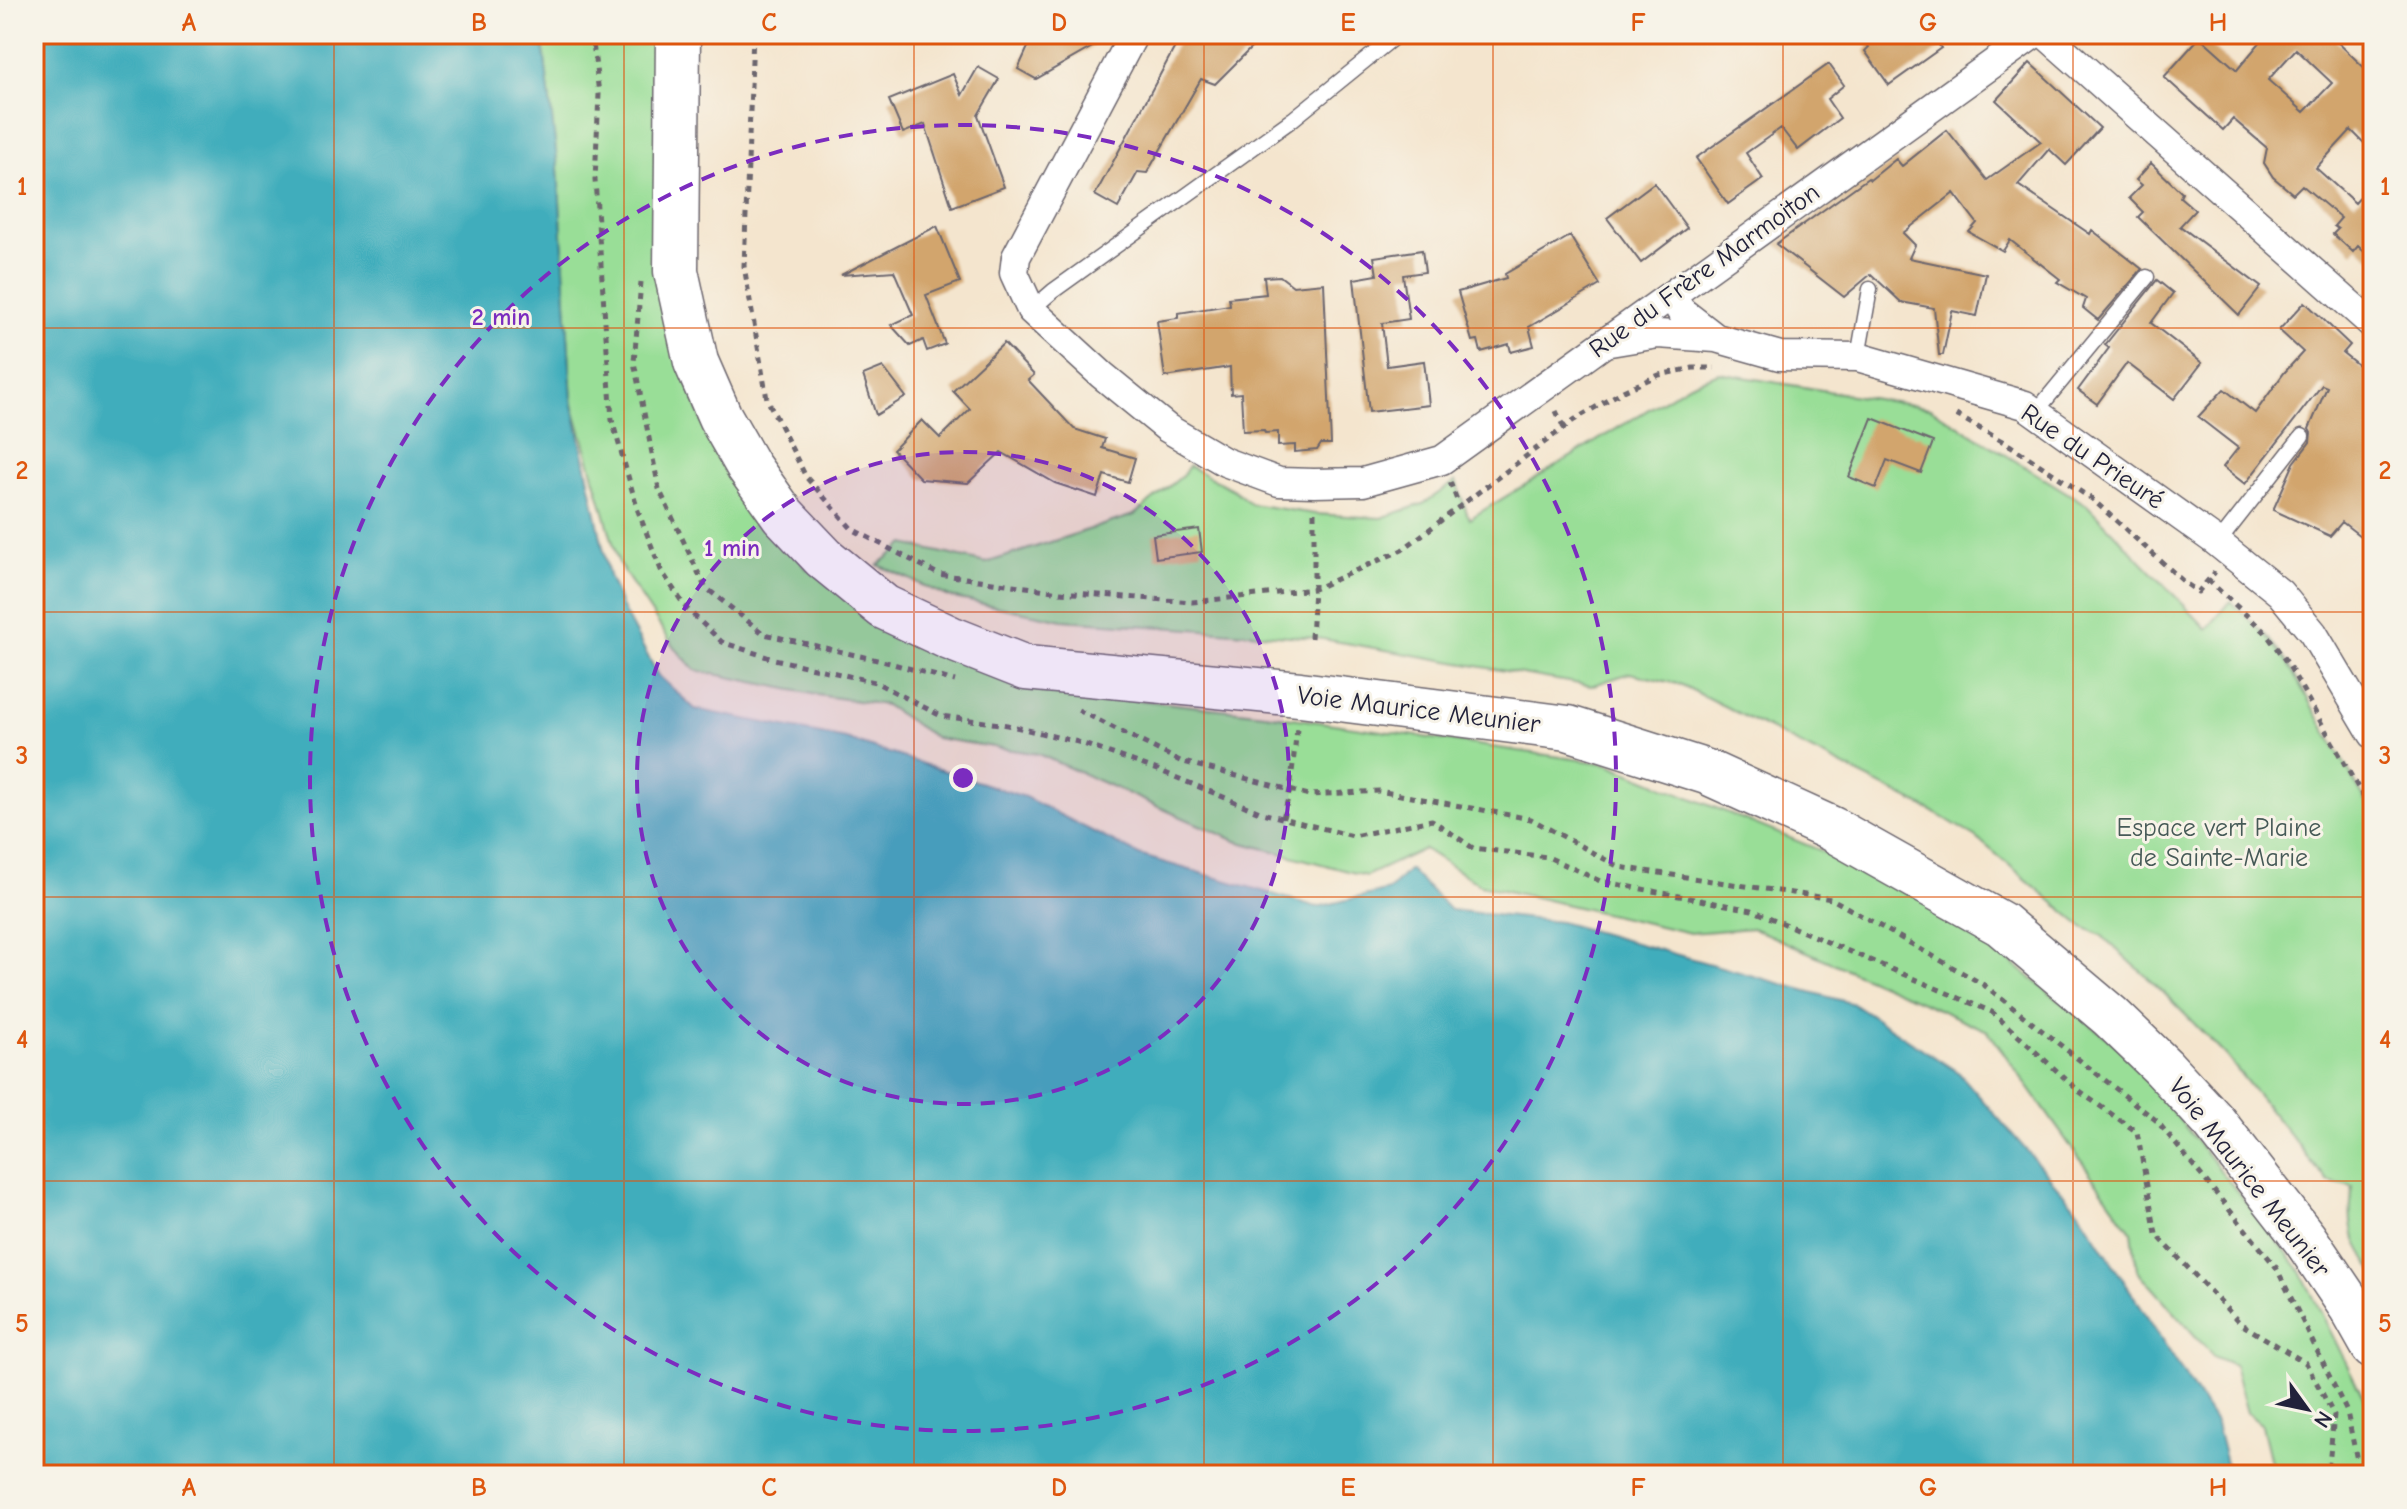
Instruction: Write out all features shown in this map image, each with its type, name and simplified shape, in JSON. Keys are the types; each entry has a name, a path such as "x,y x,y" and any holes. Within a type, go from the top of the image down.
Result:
{"main road":[{"name":"Voie Maurice Meunier","path":"678,34 676,271 696,362 720,417 748,466 783,515 824,558 884,607 950,638 1026,668 1300,694 1568,728 1707,772 1832,829 2001,924 2110,1016 2214,1122 2305,1239 2373,1346"}],"street":[{"path":"1031,310 1014,273 1016,257 1134,34"},
{"name":"Rue du Frère Marmoiton","path":"1031,310 1102,375 1167,428 1225,462 1279,482 1363,482 1442,460 2034,34"},
{"path":"2045,34 2373,325"},
{"name":"Rue du Prieuré","path":"1673,294 1680,310 1716,338"},
{"name":"Rue du Prieuré","path":"1601,344 1658,334 1716,338 1780,356 1858,357 2025,405 2224,548 2280,593 2313,633 2373,734"}],"lane":[{"path":"1031,310 1293,119 1398,34"},
{"path":"2035,413 2147,277"},
{"path":"1858,357 1870,289"},
{"path":"2224,548 2302,436"}],"path":[{"path":"592,34 599,94 595,180 612,420 638,511 661,570 686,608 722,642 770,658 875,682 941,716 1007,725 1078,742 1158,770 1262,813 1353,836 1432,820 1473,848 1548,857 1600,881 1752,910 1992,1012 2080,1092 2137,1132 2156,1234 2241,1324 2306,1363 2334,1415 2328,1475"},
{"path":"753,34 744,266 767,399 806,477 852,529 938,574 1060,592 1192,602 1314,589 1402,550 1574,420 1623,391 1659,375 1693,368 1722,369"},
{"path":"641,279 634,362 659,489 705,587 764,634 959,682"},
{"path":"1946,410 2011,446 2092,499 2198,592 2208,580 2224,548"},
{"path":"1311,638 1314,483"},
{"path":"2208,580 2265,632 2288,664 2373,814"},
{"path":"1074,708 1180,761 1309,795 1379,791 1531,819 1619,867 1832,899 1984,985 2157,1121 2276,1267 2347,1412 2360,1475"},
{"path":"1283,818 1290,790 1298,719"}],"green space":[{"path":"542,34 659,34 656,192 662,315 715,455 807,569 1058,691 1265,714 1608,764 1920,891 2124,1051 2299,1268 2373,1417 2373,1475 2274,1475 2262,1425 2247,1413 2234,1365 2213,1356 2137,1270 2132,1232 1988,1031 1753,928 1690,933 1481,885 1424,849 1366,876 1236,841 1038,754 936,738 885,705 817,695 695,670 674,647 619,564 572,400 558,168"},
{"name":"Espace vert Plaine de Sainte-Marie","path":"1719,373 1930,408 2087,505 2207,629 2231,601 2272,642 2288,664 2373,814 2373,1271 2353,1232 2350,1213 2353,1187 2327,1181 2226,1056 2101,935 2083,927 1977,838 1936,813 1682,685 1630,673 1591,686 1317,638 1063,620 949,597 878,565 905,544 986,563 1134,515 1182,476 1189,466 1234,490 1251,504 1315,514 1381,518 1423,504 1456,481 1469,519 1690,384"}],"water":[{"path":"34,34 542,34 558,168 572,400 609,576 623,610 658,675 695,709 846,739 1025,797 1139,855 1317,907 1389,890 1409,869 1450,910 1560,922 1854,1004 1959,1073 2079,1211 2216,1424 2229,1475 34,1475"}],"building":[{"path":"1034,34 1115,34 1036,79 1018,69"},
{"path":"1182,34 1265,34 1215,84 1201,79 1147,173 1138,172 1118,208 1095,195"},
{"path":"1859,34 1931,34 1941,48 1889,85 1865,51 1869,47"},
{"path":"2267,34 2329,34 2373,76 2373,152 2351,130 2316,168 2355,203 2373,183 2373,260 2358,246 2353,252 2333,234 2338,229 2334,226 2341,218 2302,185 2293,194 2273,177 2264,163 2267,148 2233,119 2223,130 2164,77 2200,37 2237,70","holes":["2296,49 2332,83 2304,112 2268,80"]},
{"path":"2030,63 2100,128 2066,165 2049,149 2018,185 2090,234 2092,230 2142,269 2098,320 2083,308 2086,299 2057,282 2060,279 2010,240 2003,251 1969,232 1977,223 1954,193 1903,233 1915,245 1909,258 1986,274 1977,316 1952,311 1943,355 1939,355 1934,308 1901,302 1871,274 1844,297 1776,244 1896,159 1902,166 1947,130 1987,180 2041,142 1996,100"},
{"path":"1829,64 1844,85 1827,99 1840,118 1798,150 1781,128 1746,153 1763,179 1728,204 1696,158"},
{"path":"978,67 999,79 978,115 1004,187 952,207 925,124 903,133 889,100 953,74 962,95"},
{"path":"2151,163 2195,210 2180,226 2261,287 2239,315 2138,217 2143,212 2129,198 2142,185 2136,180"},
{"path":"1654,183 1687,228 1641,263 1607,218"},
{"path":"937,226 960,282 926,295 945,344 927,351 923,340 910,346 891,325 913,315 894,271 841,275"},
{"path":"1570,236 1600,285 1529,327 1534,346 1511,352 1509,344 1481,352 1478,340 1472,341 1458,292 1506,278 1505,274"},
{"path":"1422,250 1425,272 1403,275 1409,319 1382,323 1387,366 1424,361 1429,405 1369,412 1354,279 1377,275 1374,257"},
{"path":"1280,276 1293,286 1324,283 1331,444 1321,444 1317,450 1295,452 1295,445 1278,446 1278,432 1243,431 1241,393 1231,394 1230,367 1165,377 1157,321 1178,318 1178,313 1230,305 1229,298 1266,294 1264,277"},
{"path":"2157,280 2173,293 2151,323 2202,363 2174,399 2127,363 2097,404 2078,390 2109,348 2105,345"},
{"path":"2305,302 2350,345 2343,353 2373,377 2373,546 2342,522 2330,536 2273,510 2294,463 2310,442 2309,429 2327,387 2322,385 2245,484 2223,467 2238,448 2198,417 2224,389 2255,413 2303,352 2279,330"},
{"path":"1004,343 1034,375 1028,380 1074,429 1105,439 1102,448 1135,458 1128,482 1104,475 1097,497 1055,483 1001,452 968,483 921,479 893,450 922,420 940,438 970,409 953,391"},
{"path":"883,367 906,397 876,415 863,375"},
{"path":"1872,418 1933,442 1921,473 1887,460 1876,488 1849,477"},
{"path":"1199,529 1202,552 1156,558 1153,535"}]}
